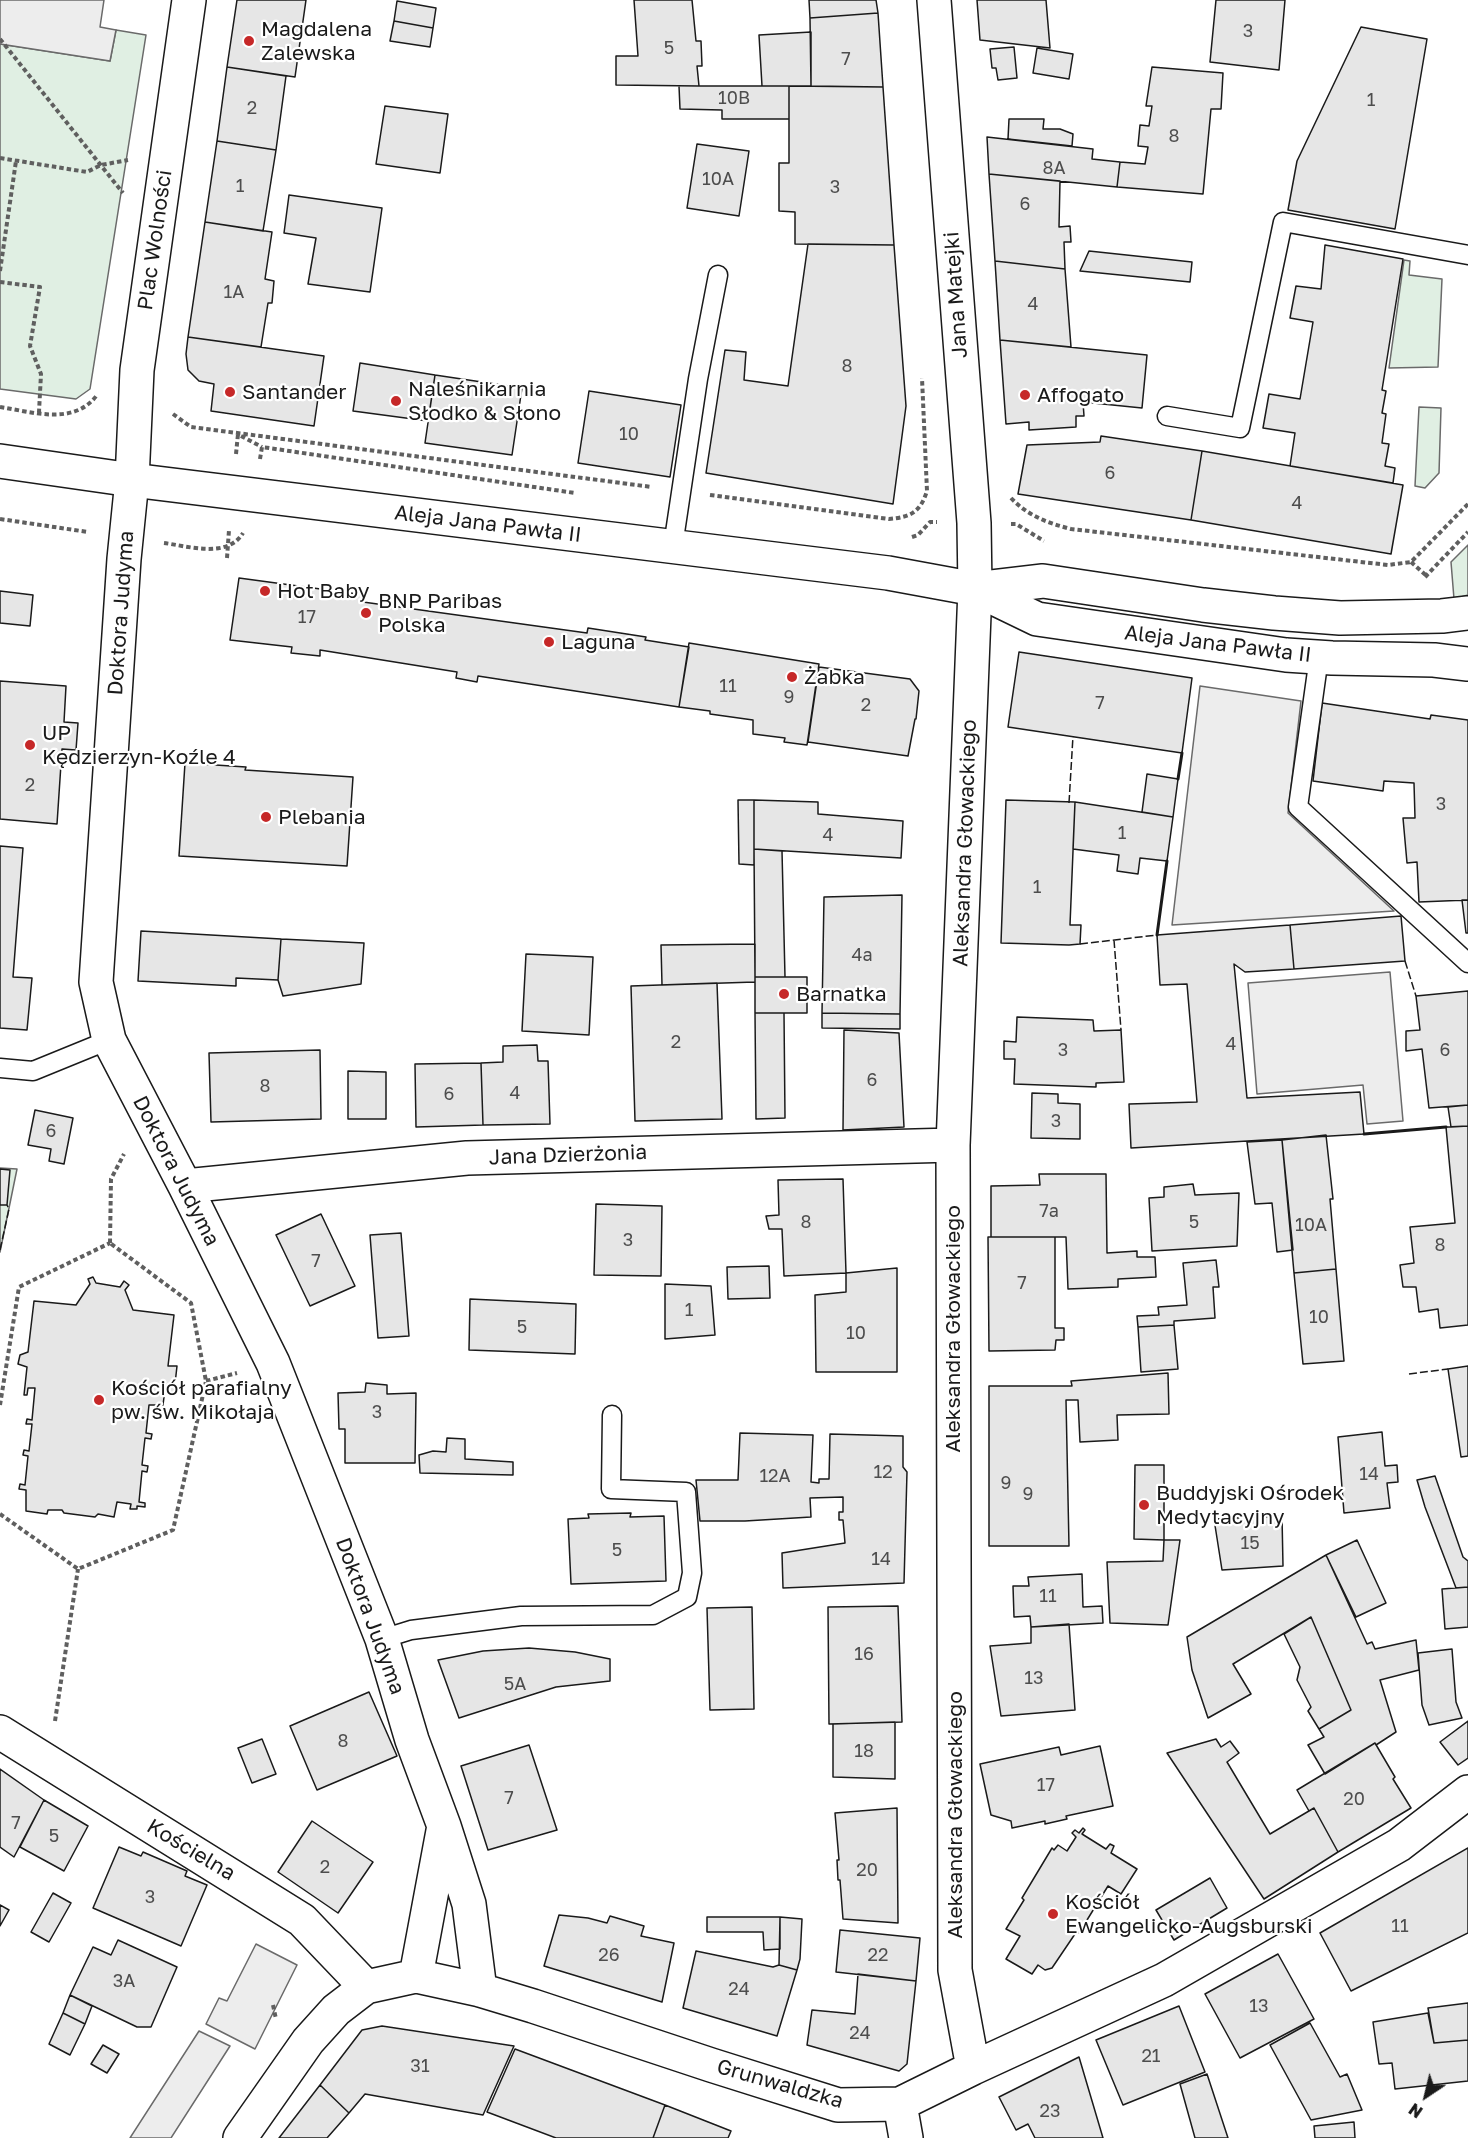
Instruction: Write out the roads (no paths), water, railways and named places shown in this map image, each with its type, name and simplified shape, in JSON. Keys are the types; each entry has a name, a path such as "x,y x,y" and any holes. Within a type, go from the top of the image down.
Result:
{"street":[{"name":"Plac Wolności","path":"132,480 137,370 189,0"},
{"name":"Jana Matejki","path":"934,0 971,491 975,589"},
{"name":"Aleja Jana Pawła II","path":"0,461 132,480 888,573 975,589 1037,619 1247,650 1319,657 1434,660 1468,664"},
{"name":"Doktora Judyma","path":"132,480 124,559 96,982 109,1040 273,1363 382,1639 412,1740 444,1826 469,1904 480,1990"},
{"name":"Aleja Jana Pawła II","path":"975,589 1043,581 1274,614 1340,618 1442,616 1468,613"},
{"name":"Aleksandra Głowackiego","path":"973,2068 955,1970 953,1145 975,589"},
{"name":"Jana Dzierżonia","path":"185,1186 467,1158 953,1145"},
{"name":"Kościelna","path":"0,1732 302,1920 366,1987"},
{"name":"Grunwaldzka","path":"240,2138 308,2041 336,2010 366,1987 416,1976 480,1990 533,2006 838,2105 900,2104 1164,1980 1399,1845 1468,1792"},
{"path":"416,1976 444,1826"},
{"path":"900,2104 906,2138"}],"lane":[{"path":"1167,416 1239,428 1283,222 1468,255"},
{"path":"673,546 698,379 718,275"},
{"path":"1319,657 1298,807 1468,963"},
{"path":"0,1068 33,1071 109,1040"},
{"path":"382,1639 411,1630 521,1616 653,1615 687,1597 692,1573 686,1492 611,1489 612,1415"}],"place":[{"name":"Magdalena Zalewska","path":"249,41"},
{"name":"Santander","path":"230,392"},
{"name":"Affogato","path":"1025,395"},
{"name":"Naleśnikarnia Słodko & Słono","path":"396,401"},
{"name":"Hot Baby","path":"265,591"},
{"name":"BNP Paribas Polska","path":"366,613"},
{"name":"Laguna","path":"549,642"},
{"name":"Żabka","path":"792,677"},
{"name":"UP Kędzierzyn-Koźle 4","path":"30,745"},
{"name":"Plebania","path":"266,817"},
{"name":"Barnatka","path":"784,994"},
{"name":"Kościół parafialny pw. św. Mikołaja","path":"99,1400"},
{"name":"Buddyjski Ośrodek Medytacyjny","path":"1144,1505"},
{"name":"Kościół Ewangelicko-Augsburski","path":"1053,1914"}]}
